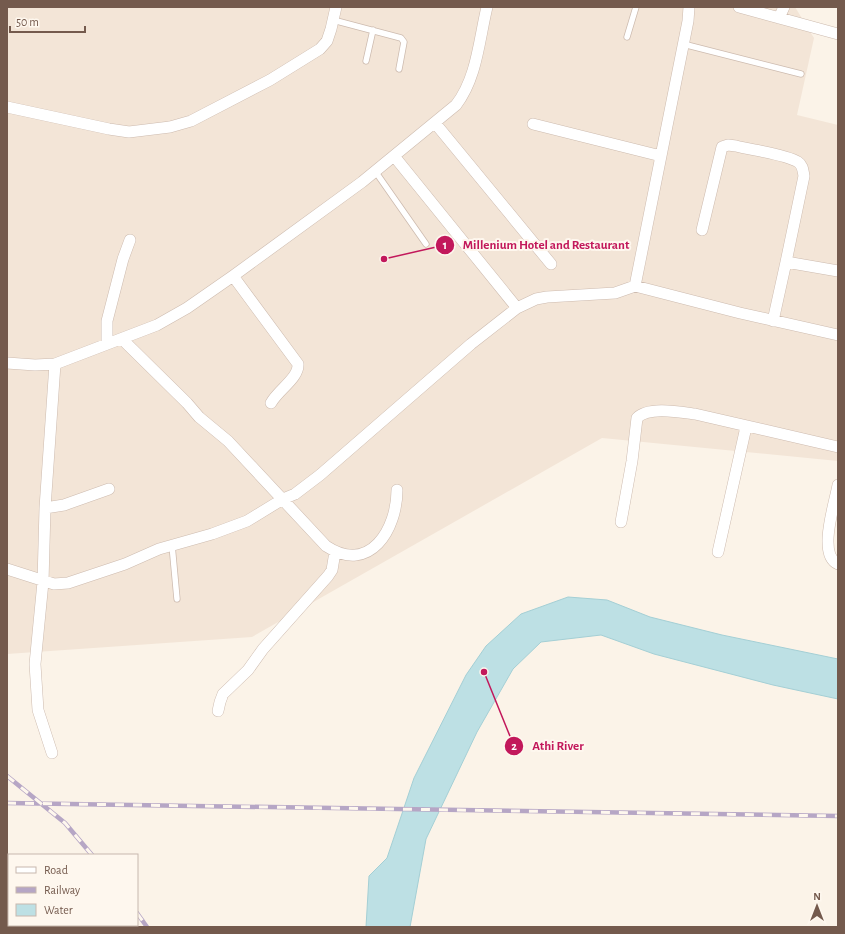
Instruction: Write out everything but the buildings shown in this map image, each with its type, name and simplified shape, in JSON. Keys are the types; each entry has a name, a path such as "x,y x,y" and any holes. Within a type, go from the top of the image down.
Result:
{"street":[{"path":"7,107 108,129 129,132 170,127 190,121 270,80 303,61 320,49 327,41 336,7"},
{"path":"7,363 35,365 55,364 107,344 123,340 157,325 187,308 233,276 375,171 456,105 465,93 470,81 487,7"},
{"path":"635,286 689,7"},
{"path":"739,7 838,34"},
{"path":"779,18 784,7"},
{"path":"435,123 551,264"},
{"path":"533,124 661,156"},
{"path":"702,230 722,147 728,145 736,146 799,162 803,168 804,176 773,321"},
{"path":"394,156 518,308"},
{"path":"107,344 107,322 123,259 130,240"},
{"path":"786,262 838,272"},
{"path":"233,276 298,364 296,374 278,392 271,403"},
{"path":"7,568 43,582 60,585 172,545 212,534 247,521 283,499 295,494 320,475 471,344 518,308 536,299 615,293 635,286 773,321 838,335"},
{"path":"123,340 187,403 198,418 228,441 326,546 335,552 350,556 358,555 367,552 375,546 390,529 397,505 397,490"},
{"path":"52,753 38,710 35,685 35,664 43,582 45,508 55,364"},
{"path":"621,522 632,461 635,428 637,418 640,414 650,411 689,414 838,447"},
{"path":"718,552 746,427"},
{"path":"838,485 829,528 828,550 829,557 833,562 838,564"},
{"path":"45,508 64,505 108,489"},
{"path":"218,711 223,694 248,670 263,649 328,576 332,570 335,552"}],"lane":[{"path":"628,37 636,7"},
{"path":"333,20 401,38 404,42 400,69"},
{"path":"366,61 373,30"},
{"path":"683,44 801,74"},
{"path":"375,171 426,244"},
{"path":"172,545 177,599"}],"shaded area":[{"path":"7,7 795,7 814,38 797,115 838,125 838,461 602,438 252,637 7,654"}],"water":[{"path":"568,597 607,600 650,617 722,635 838,659 838,699 773,685 654,654 601,635 541,642 513,669 477,732 426,839 410,927 366,927 369,876 387,858 414,778 466,675 486,646 521,614"}],"railway":[{"path":"7,776 65,823 91,854"},
{"path":"7,803 838,816"},
{"path":"138,914 147,927"}],"place":[{"name":"Millenium Hotel and Restaurant","path":"384,259"},
{"name":"Athi River","path":"484,672"}]}
